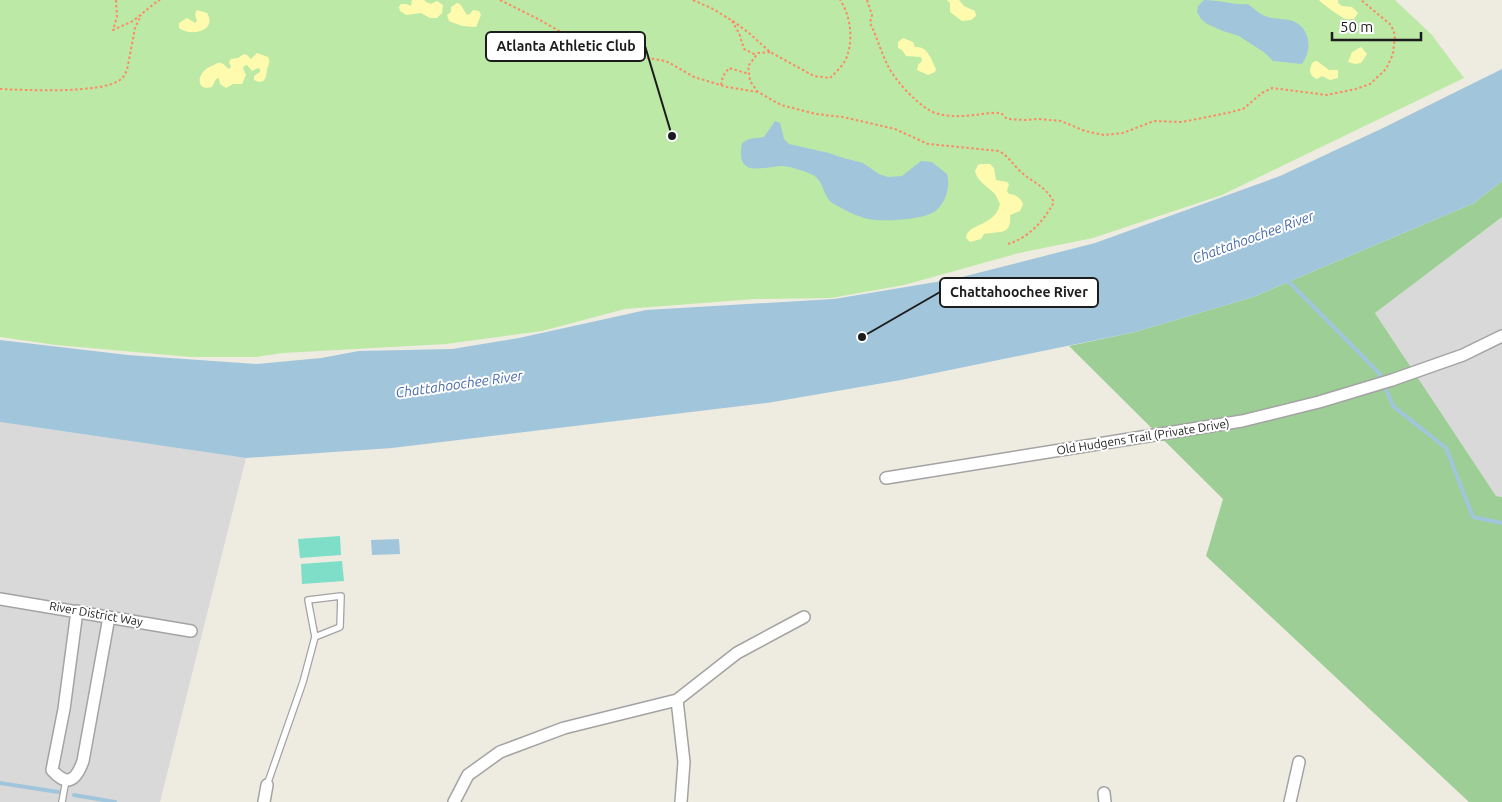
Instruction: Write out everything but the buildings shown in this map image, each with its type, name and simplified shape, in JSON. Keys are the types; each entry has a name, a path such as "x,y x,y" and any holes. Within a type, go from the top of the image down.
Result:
{"street":[{"name":"Old Hudgens Trail (Private Drive)","path":"886,478 1242,420 1319,402 1367,388 1463,355 1502,336"},
{"name":"River District Way","path":"0,599 191,631"},
{"path":"77,611 64,709 52,770 60,779 69,780 75,777 83,761 109,617"},
{"path":"454,802 468,775 500,752 564,728 677,700 737,653 804,617"},
{"path":"677,700 684,762 682,802"},
{"path":"1290,802 1299,762"},
{"path":"264,802 267,785"}],"lane":[{"path":"267,785 303,682 315,637 308,600 342,596 340,627 315,637"},
{"path":"62,802 66,780"}],"path":[{"path":"116,0 117,17 113,30 122,27 141,15 155,2 160,0"},
{"path":"500,0 508,6 540,20 590,48 616,55 666,61 694,78 758,92 781,105 816,114 843,117 895,129 928,144 999,151 1008,156 1019,170 1048,192 1054,202 1049,212 1034,230 1019,241 1008,244"},
{"path":"693,0 711,8 730,20 749,33 770,52 814,76 830,78 841,67 848,54 850,41 847,10 840,0"},
{"path":"867,0 872,15 870,23 878,38 888,67 900,83 929,110 942,115 957,116 1001,113 1007,119 1061,121 1085,131 1104,135 1123,132 1154,121 1182,122 1243,109 1262,92 1272,88 1327,95 1340,94 1370,84 1386,69 1393,54 1394,35 1391,25 1361,0"},
{"path":"0,89 56,91 99,87 119,81 127,70 135,28 141,15"},
{"path":"730,20 739,33 744,49 756,55"},
{"path":"758,92 750,81 748,66 758,53 770,52"},
{"path":"720,85 723,76 729,68 749,74"}],"shaded area":[{"path":"1502,217 1502,497 1496,496 1375,313"},
{"path":"0,422 246,458 160,802 0,802"},
{"path":"340,536 341,555 300,558 298,539"},
{"path":"342,561 344,581 302,584 301,564"}],"green space":[{"path":"0,0 1395,0 1432,35 1464,78 1222,195 1093,238 1019,253 904,285 831,298 755,299 625,309 542,331 446,344 283,353 256,357 191,357 56,345 0,337"},
{"path":"1502,181 1502,217 1375,313 1496,496 1502,497 1502,802 1469,802 1206,556 1223,499 1069,346 1135,332 1253,297 1474,203"}],"sand":[{"path":"412,0 424,0 431,4 437,1 443,5 442,13 437,18 430,18 421,13 406,15 400,11 399,7 401,4 411,6"},
{"path":"947,0 959,0 964,6 975,11 976,16 971,20 962,21 950,12 950,3"},
{"path":"1319,0 1338,0 1338,3 1342,6 1352,7 1358,13 1354,19 1345,19"},
{"path":"457,3 460,4 467,15 473,10 479,11 481,15 476,27 462,26 449,21 447,15 451,12 451,7"},
{"path":"197,10 207,13 209,24 206,28 201,31 190,32 179,28 179,23 187,18 195,23 197,21 195,14"},
{"path":"903,38 913,42 915,47 926,51 931,57 936,69 935,72 928,75 917,70 918,65 922,61 921,57 906,56 898,48 898,42"},
{"path":"1361,47 1367,54 1361,63 1348,62 1352,52"},
{"path":"257,53 268,57 269,61 264,80 260,82 254,80 254,76 260,72 260,69 252,71 247,65 243,68 246,75 242,84 233,84 226,88 220,84 219,78 216,79 212,87 203,87 200,84 200,77 206,69 217,63 224,64 229,69 231,67 229,62 231,59 238,58 244,54 251,59"},
{"path":"1317,61 1329,70 1338,70 1338,78 1330,80 1322,76 1317,79 1314,77 1310,69 1313,62"},
{"path":"990,164 994,168 996,180 1007,182 1009,184 1007,191 1009,194 1018,197 1023,204 1020,211 1010,215 1007,229 984,234 981,239 970,242 966,238 968,233 993,217 1000,204 995,194 976,175 975,171 978,165"}],"water":[{"path":"1204,0 1248,4 1265,16 1295,22 1304,30 1308,41 1307,53 1302,64 1273,61 1265,53 1239,36 1207,24 1197,12 1198,6"},
{"path":"1502,69 1502,181 1474,203 1253,297 1135,332 901,380 767,403 392,448 246,458 0,422 0,340 128,355 257,364 321,358 359,351 452,349 519,338 646,310 834,299 954,279 1095,243 1280,176"},
{"path":"775,121 780,123 784,139 789,144 863,163 879,174 888,177 902,176 921,161 932,162 947,174 948,190 944,200 934,212 920,217 892,220 868,219 832,203 817,178 813,175 783,166 747,167 741,155 742,143 749,139 764,137"},
{"path":"399,539 400,554 372,555 371,540"}],"waterway":[{"path":"1290,276 1289,282 1379,373 1393,406 1446,448 1473,517 1502,523"},
{"path":"0,783 58,792"},
{"path":"74,795 115,802"}],"place":[{"name":"Atlanta Athletic Club","path":"672,136"},
{"name":"Chattahoochee River","path":"862,337"}]}
